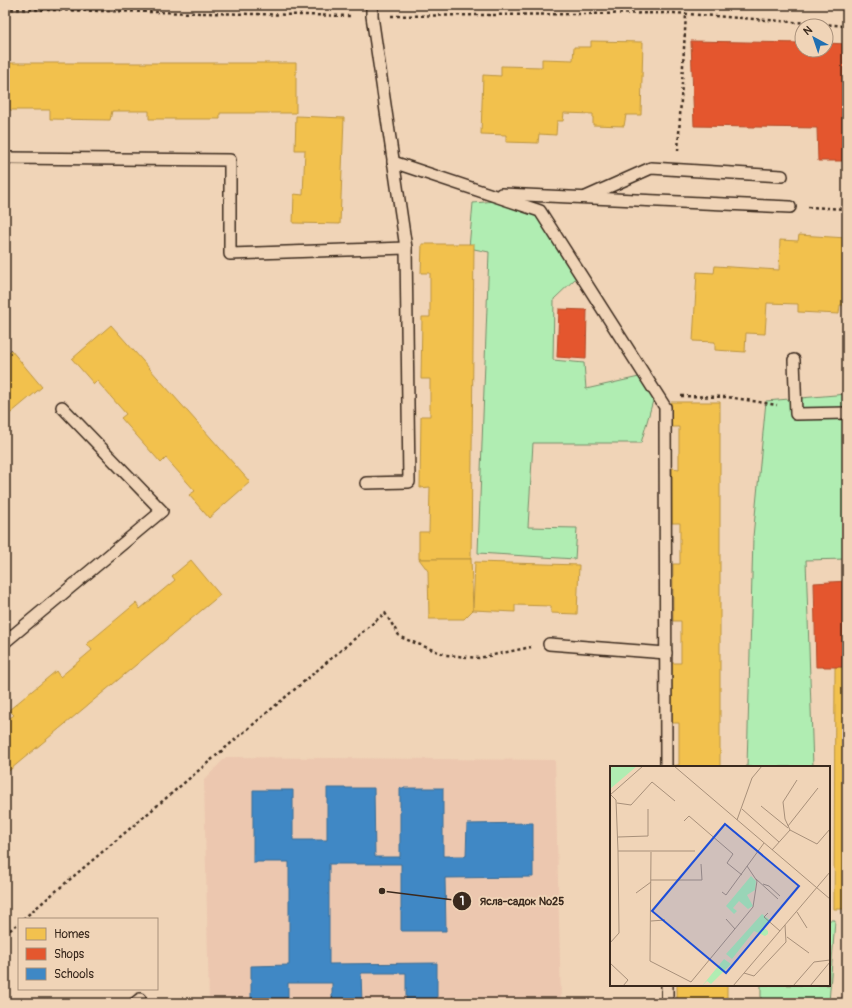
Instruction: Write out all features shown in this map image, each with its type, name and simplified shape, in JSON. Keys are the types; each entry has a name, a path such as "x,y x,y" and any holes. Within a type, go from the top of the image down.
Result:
{"lane":[{"path":"366,483 409,482 406,248 372,11"},
{"path":"5,158 230,160 230,254 406,248"},
{"path":"393,162 540,211 665,407 666,766"},
{"path":"584,198 651,168 782,176"},
{"path":"488,194 790,207"},
{"path":"794,360 796,414 847,413"},
{"path":"5,642 162,511 62,407"},
{"path":"549,644 666,654"},
{"path":"667,986 667,1003"}],"path":[{"path":"5,9 674,13 847,26"},
{"path":"677,169 686,14"},
{"path":"790,207 847,209"},
{"path":"678,396 728,398 780,406"},
{"path":"24,918 386,613 400,637 446,654 479,658 549,644"},
{"path":"5,934 18,924"}],"shaded area":[{"path":"226,757 555,760 561,1003 209,1003 204,780"}],"green space":[{"path":"496,201 538,214 577,277 554,299 553,360 584,363 586,389 639,377 654,397 641,443 533,443 528,527 577,528 575,559 478,553 489,252 469,248 473,203"},
{"path":"847,394 846,559 806,560 813,766 747,766 753,537 766,401"},
{"path":"830,920 835,920 829,1003 761,1003 761,986 830,986"}],"building: Homes":[{"path":"591,41 643,42 641,115 626,115 624,126 593,125 593,114 564,113 563,121 557,121 556,135 539,134 538,143 506,142 506,135 481,134 483,75 501,76 501,66 542,67 542,59 573,60 574,47 591,47"},
{"path":"5,63 296,63 296,113 220,113 220,119 149,119 149,111 112,111 110,120 50,119 50,110 5,110"},
{"path":"296,116 344,118 340,224 293,223 294,194 303,195 305,150 295,150"},
{"path":"799,235 847,238 847,305 840,305 839,314 798,312 798,304 767,303 765,334 746,333 745,352 715,350 715,342 693,341 697,272 714,273 715,266 779,270 780,240 798,241"},
{"path":"422,244 474,244 471,559 419,559 419,532 429,532 430,487 420,488 421,416 430,416 430,379 421,379 422,317 430,317 430,273 421,273"},
{"path":"111,325 250,482 209,518 189,495 195,491 166,458 161,463 121,418 126,414 97,381 94,384 72,359"},
{"path":"11,350 42,387 5,418 5,356"},
{"path":"671,402 720,402 720,766 669,766 679,765 679,723 672,723 672,663 681,663 681,621 673,621 673,564 680,564 680,523 672,523 672,468 679,469 679,427 671,427"},
{"path":"419,559 471,559 473,610 464,619 429,619 428,571"},
{"path":"191,560 220,595 5,774 5,722 14,715 9,710 56,671 60,677 92,650 87,644 136,603 140,609 175,580 172,576"},
{"path":"475,562 579,565 577,614 551,613 551,606 515,605 515,612 473,610"},
{"path":"835,667 847,667 847,909 834,909"},
{"path":"677,986 727,986 727,1003 677,1003"}],"building: Shops":[{"path":"531,5 531,7 396,6"},
{"path":"543,5 662,5 662,6 543,7"},
{"path":"691,41 794,43 794,58 834,58 834,43 847,44 847,161 818,161 817,128 694,126"},
{"path":"559,309 587,310 586,359 557,357"},
{"path":"847,581 847,667 816,667 814,583"}],"building: Schools":[{"path":"327,788 374,788 375,857 400,857 400,788 443,788 443,856 466,856 467,824 533,823 533,877 445,878 446,931 401,931 401,864 329,864 329,964 437,963 437,1003 406,1003 406,973 361,973 362,1003 332,1003 332,983 288,983 288,1003 251,1003 251,966 289,965 289,862 253,862 253,790 293,790 293,840 327,840"}],"place":[{"name":"Ясла-садок №25","path":"382,891"}]}
